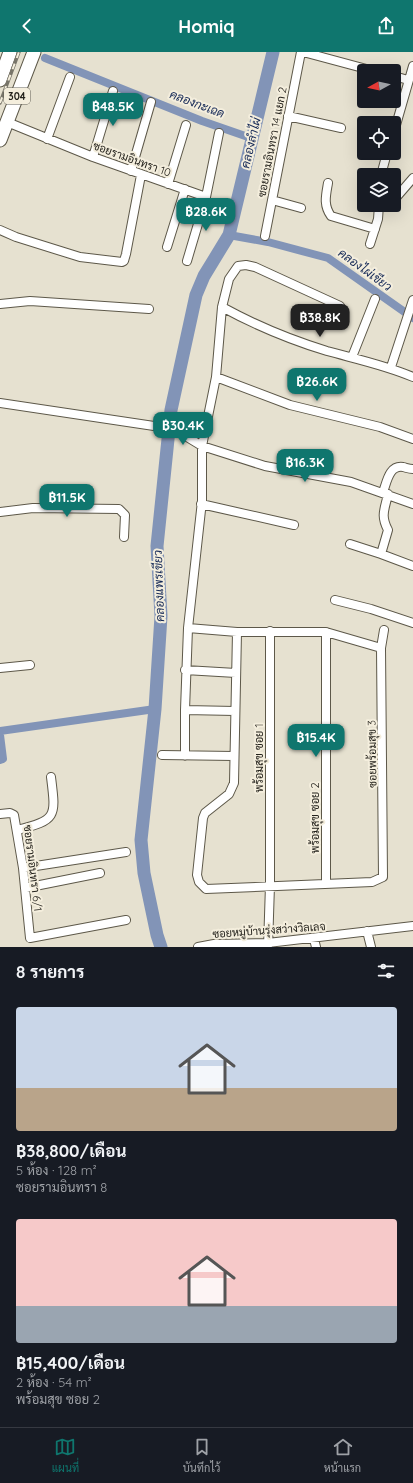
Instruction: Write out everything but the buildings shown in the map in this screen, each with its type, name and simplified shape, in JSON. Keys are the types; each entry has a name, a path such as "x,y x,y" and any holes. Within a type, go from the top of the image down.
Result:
{"main road":[{"name":"304","path":"0,80 10,52"},
{"name":"304","path":"0,140 34,52"}],"street":[{"path":"302,52 357,67"},
{"name":"ซอยรามอินทรา 14 แยก 2","path":"264,236 302,52"},
{"path":"400,116 410,91 408,80 413,66"},
{"path":"47,139 70,77"},
{"path":"401,78 408,80"},
{"path":"93,158 114,91"},
{"path":"131,171 151,102"},
{"path":"288,116 341,128"},
{"name":"ซอยรามอินทรา 10","path":"7,122 93,158 206,197"},
{"path":"168,184 186,125"},
{"path":"187,261 206,197 219,133"},
{"path":"0,230 16,237 80,257 122,262 124,261 126,254 141,175"},
{"path":"401,192 413,178"},
{"path":"328,183 325,198 326,205 331,216 375,229"},
{"path":"167,247 185,189"},
{"path":"272,200 302,208"},
{"path":"370,244 375,229 378,212"},
{"path":"185,756 185,670 201,504 202,446 216,377 222,307 229,279 238,266 246,265 255,267 340,306"},
{"path":"352,357 374,299"},
{"path":"391,367 413,300"},
{"path":"0,304 30,301 149,309"},
{"path":"222,307 287,337 327,351 391,367 413,377"},
{"path":"216,377 290,405 380,427 413,439"},
{"path":"0,403 162,426 174,429 202,446 265,466 351,482 386,493 413,504"},
{"path":"381,554 388,530 383,521 383,516 390,472 395,468 413,470"},
{"path":"201,504 294,525"},
{"path":"0,512 33,508 119,509 125,515 124,537"},
{"path":"350,544 413,566"},
{"path":"335,600 371,609 413,623"},
{"path":"188,628 237,632 326,632 381,648"},
{"name":"ซอยพร้อมสุข 3","path":"326,884 372,882 383,878 381,648 384,630"},
{"name":"พร้อมสุข ซอย 1","path":"268,945 270,885 270,631"},
{"path":"237,632 232,789 203,818 197,874 199,882 206,889 270,885 326,884"},
{"name":"พร้อมสุข ซอย 2","path":"326,632 326,884"},
{"path":"0,668 30,665"},
{"path":"185,670 236,673"},
{"path":"184,710 235,711"},
{"path":"162,755 234,756"},
{"path":"17,830 42,823 52,814 54,804 51,777"},
{"name":"ซอยรามอินทรา 6/1","path":"0,814 13,813 23,868 30,938 126,920"},
{"path":"23,868 126,852"},
{"path":"25,888 100,873"},
{"name":"ซอยหมู่บ้านรุ่งสว่างวิลเลจ","path":"198,947 315,943 367,931 413,926"},
{"path":"367,931 371,947"}],"waterway":[{"name":"คลองแพรเขียว","path":"161,947 157,935 144,873 141,840 155,709 161,616 157,546 171,410 196,295 204,276 229,235 273,52"},
{"name":"คลองกะเฉด","path":"45,58 202,121 251,138"},
{"name":"คลองไผ่เขียว","path":"229,235 268,242 328,258 413,318"},
{"path":"0,731 155,709"},
{"path":"0,735 3,759 0,760"}],"railway":[{"path":"0,103 19,52"}],"water label":[{"name":"คลองลำไผ่","path":"251,143"}]}
